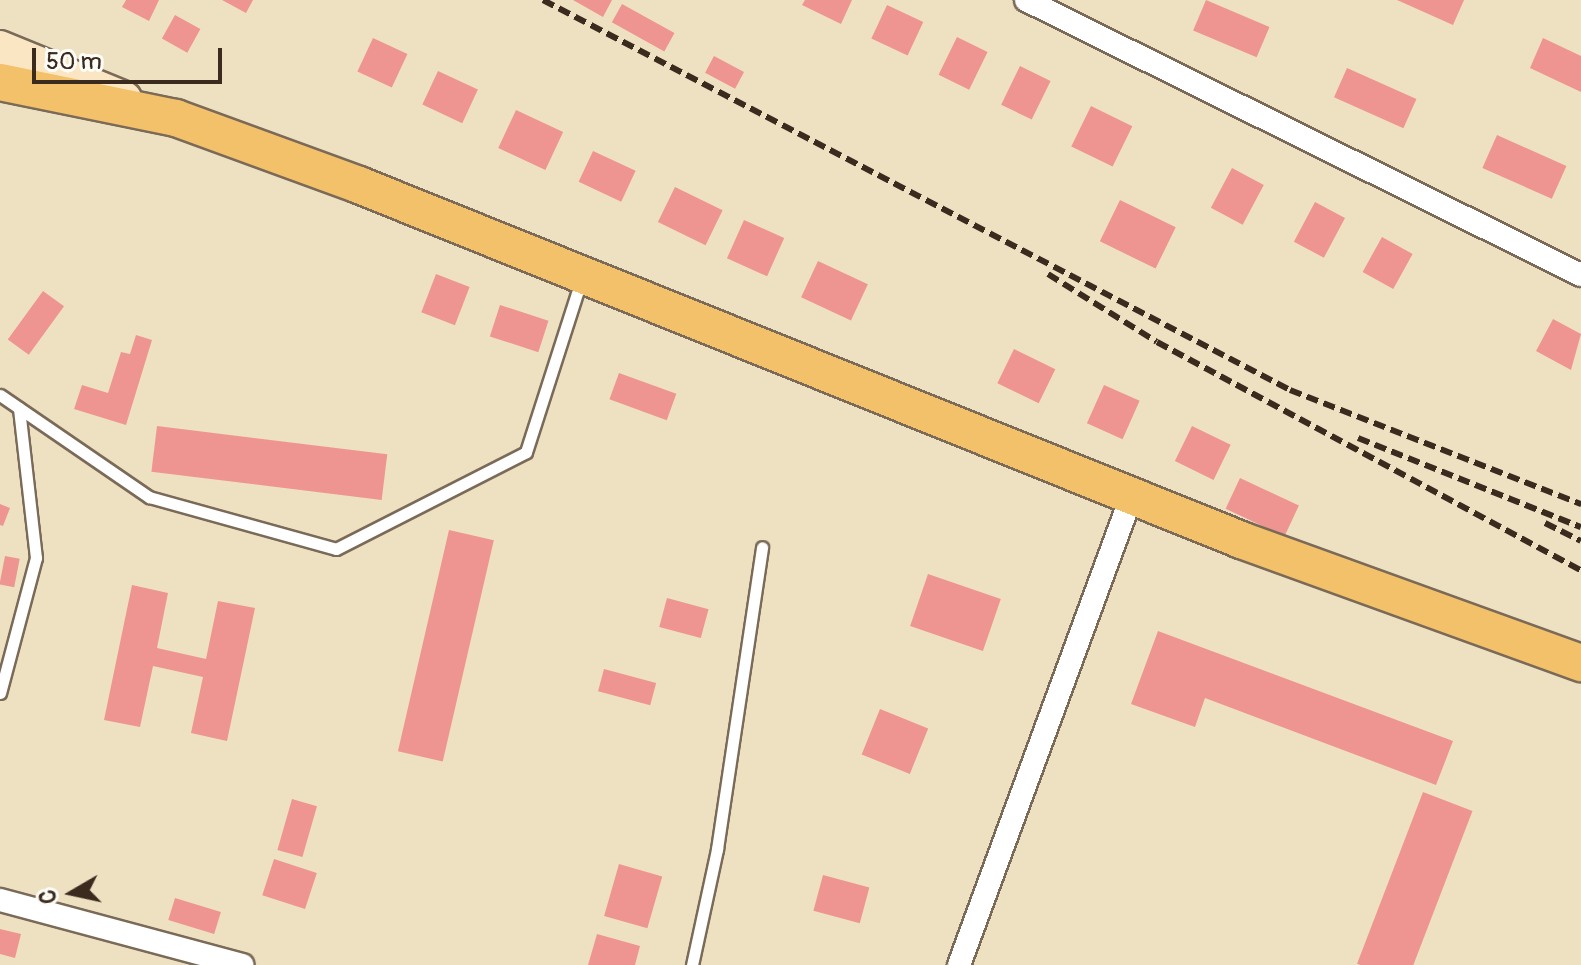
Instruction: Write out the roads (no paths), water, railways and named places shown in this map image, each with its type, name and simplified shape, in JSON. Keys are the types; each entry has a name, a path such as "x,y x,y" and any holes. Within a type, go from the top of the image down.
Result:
{"main road":[{"path":"0,82 176,118 583,273 1132,496 1581,663"}],"street":[{"path":"1026,0 1581,275"},
{"path":"0,47 176,118"},
{"path":"959,965 1132,496"},
{"path":"0,900 242,965"}],"lane":[{"path":"0,395 149,497 336,549 526,452 583,273"},
{"path":"0,693 36,558 19,408"},
{"path":"692,965 717,849 762,547"}],"railway":[{"path":"543,0 1290,390 1581,504"},
{"path":"1048,274 1157,342 1581,570"},
{"path":"1358,438 1581,527"},
{"path":"1545,523 1581,541"}]}
